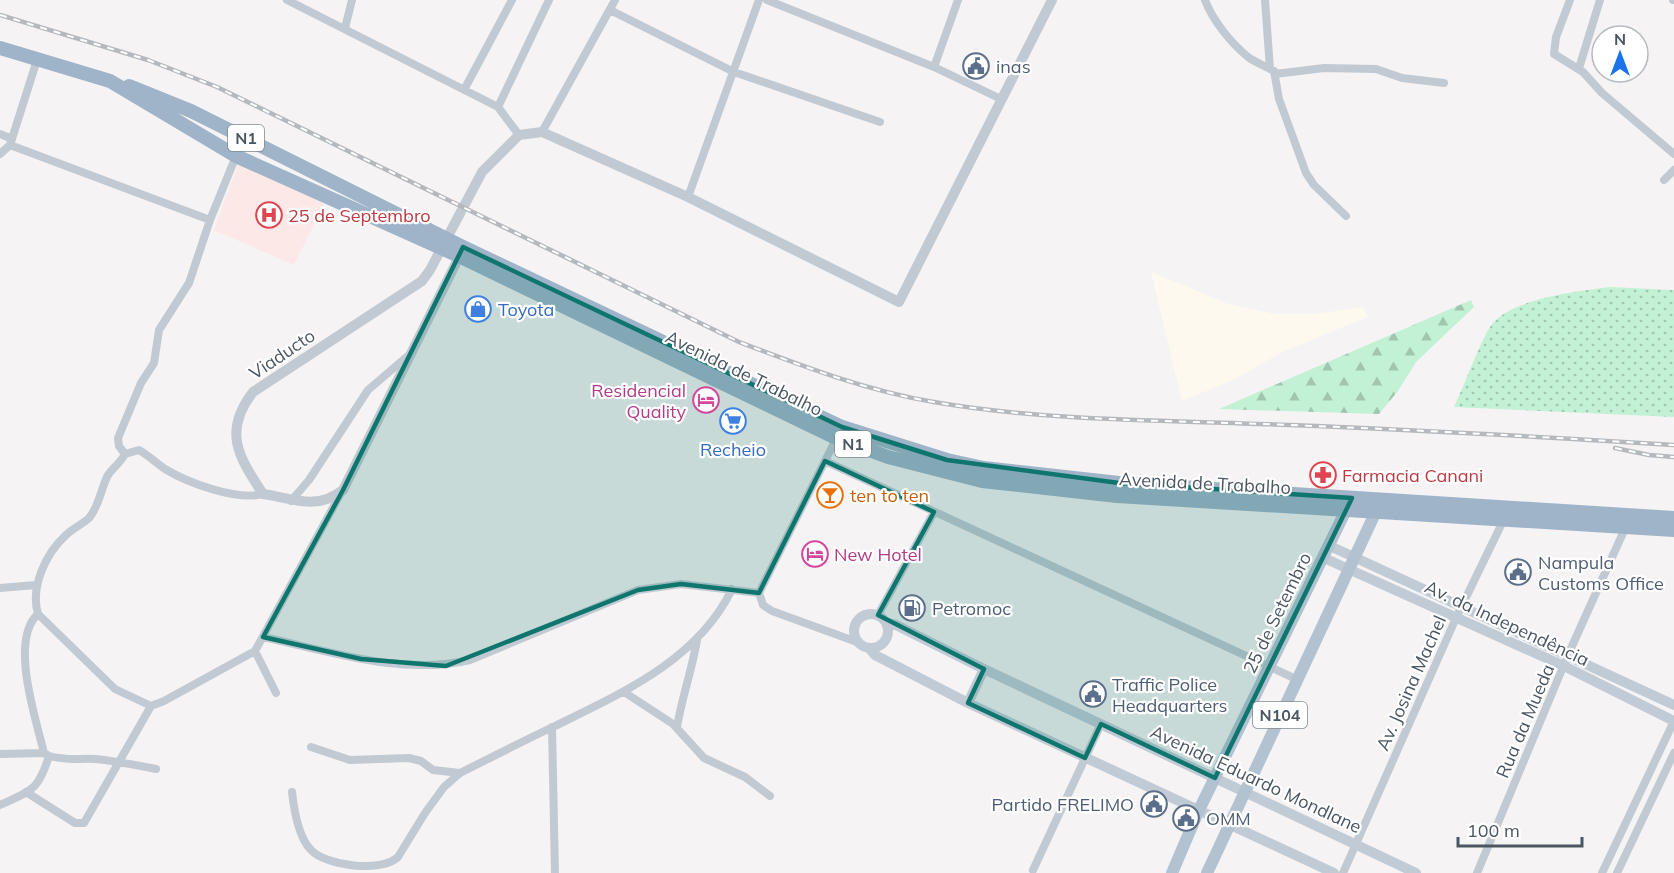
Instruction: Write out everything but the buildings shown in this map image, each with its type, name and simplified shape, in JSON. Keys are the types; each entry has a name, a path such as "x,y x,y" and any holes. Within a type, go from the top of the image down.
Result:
{"highway":[{"name":"Avenida de Trabalho","path":"0,48 133,87 191,111 378,204 461,252"},
{"name":"Avenida de Trabalho","path":"110,81 236,156 461,252 839,433 890,444 983,475 1118,489 1349,504 1510,506 1674,530"},
{"name":"Avenida de Trabalho","path":"1379,505 1503,520 1629,522 1674,518"}],"main road":[{"name":"25 de Setembro","path":"1172,873 1198,812 1271,668 1349,504"},
{"name":"N104","path":"1207,873 1379,505"},
{"name":"Av. da Independência","path":"1327,552 1462,605 1674,705"},
{"name":"Av. da Independência","path":"1352,563 1456,618 1564,666 1674,721"},
{"path":"869,648 877,648 885,641 889,631 882,619 866,615 857,622 854,632 857,642 869,648 876,655 968,703 1198,812 1334,873"},
{"name":"Avenida Eduardo Mondlane","path":"882,619 1416,873"},
{"path":"968,703 984,669"}],"street":[{"path":"287,0 498,107 519,135 542,132 688,197 899,302 1052,0"},
{"path":"345,28 352,0"},
{"path":"464,90 512,0"},
{"path":"498,107 549,0"},
{"path":"542,132 615,0"},
{"path":"688,197 759,0"},
{"path":"767,0 934,68 1001,99"},
{"path":"934,68 958,0"},
{"path":"1205,0 1209,12 1238,48 1250,59 1272,71 1324,68 1376,69 1402,78 1444,82"},
{"path":"1265,0 1272,71 1279,99 1306,173 1314,185 1346,216"},
{"path":"1570,0 1556,37 1554,54 1579,68 1602,93 1674,154"},
{"path":"1579,68 1600,0"},
{"path":"610,10 734,72 880,122"},
{"path":"0,154 11,142 37,60"},
{"path":"0,134 11,142 210,220"},
{"name":"Viaducto","path":"263,494 237,449 237,421 243,405 254,392 422,281 482,172 519,135"},
{"path":"125,454 119,446 118,438 141,383 154,363 159,330 189,283 210,220 236,156"},
{"path":"1664,180 1674,170"},
{"path":"26,792 75,823 84,823 117,761 151,706 255,651 343,490 461,252"},
{"path":"291,501 309,480 368,390 410,354"},
{"path":"839,433 759,593 763,605 772,611 857,642"},
{"path":"151,706 115,689 38,614 34,602 36,585 54,549 64,536 88,518 110,473 117,469 125,454 141,450 163,467 195,483 248,497 263,494 311,503 324,501 343,490"},
{"path":"825,461 1296,679"},
{"name":"Av. Josina Machel","path":"1343,873 1456,618 1510,506"},
{"path":"882,619 934,512"},
{"name":"Rua da Mueda","path":"1478,873 1568,655 1629,522"},
{"path":"263,636 361,659 446,666 470,660 638,590 681,584 759,593"},
{"path":"0,588 36,585"},
{"path":"292,792 302,835 309,848 320,858 378,870 398,857 425,813 444,788 460,773 624,692 697,640 723,607 732,589"},
{"path":"0,805 26,792 42,780 46,755 30,691 25,648 30,621 38,614"},
{"path":"677,727 682,697 692,670 697,640"},
{"path":"255,651 276,693"},
{"path":"624,692 677,727 705,758 745,777 770,796"},
{"path":"1602,873 1674,721"},
{"path":"1033,870 1101,724"},
{"path":"552,727 555,873"},
{"path":"310,747 350,760 409,758 421,761 433,770 460,773"},
{"path":"1617,873 1674,753"},
{"path":"0,754 46,755 68,761 88,759 117,761 156,769"}],"highlighted area":[{"path":"463,247 842,427 947,460 1119,483 1352,498 1215,778 1101,724 1085,758 968,703 984,669 878,615 934,512 825,461 759,593 681,584 638,590 446,666 361,659 263,637 343,490"}],"shaded area":[{"name":"25 de Septembro","path":"240,160 326,200 294,265 214,230"},
{"path":"1151,272 1229,304 1274,314 1314,314 1363,307 1368,317 1284,351 1235,379 1182,401"}],"green space":[{"path":"1610,287 1674,290 1674,417 1454,407 1489,330 1503,314 1516,307 1548,297"},
{"path":"1471,300 1474,307 1416,362 1398,391 1379,414 1219,409"}],"railway":[{"path":"0,15 148,60 217,87 739,342 859,385 909,397 978,409 1066,417 1386,429 1674,445"},
{"path":"1615,448 1674,457"}],"place":[{"name":"inas","path":"976,66"},
{"name":"25 de Septembro","path":"269,215"},
{"name":"Toyota","path":"478,309"},
{"name":"Residencial Quality","path":"706,400"},
{"name":"Recheio","path":"733,421"},
{"name":"Farmacia Canani","path":"1323,475"},
{"name":"ten to ten","path":"830,495"},
{"name":"New Hotel","path":"815,554"},
{"name":"Nampula Customs Office","path":"1518,572"},
{"name":"Petromoc","path":"912,608"},
{"name":"Traffic Police Headquarters","path":"1093,694"},
{"name":"Partido FRELIMO","path":"1154,804"},
{"name":"OMM","path":"1186,818"}]}
